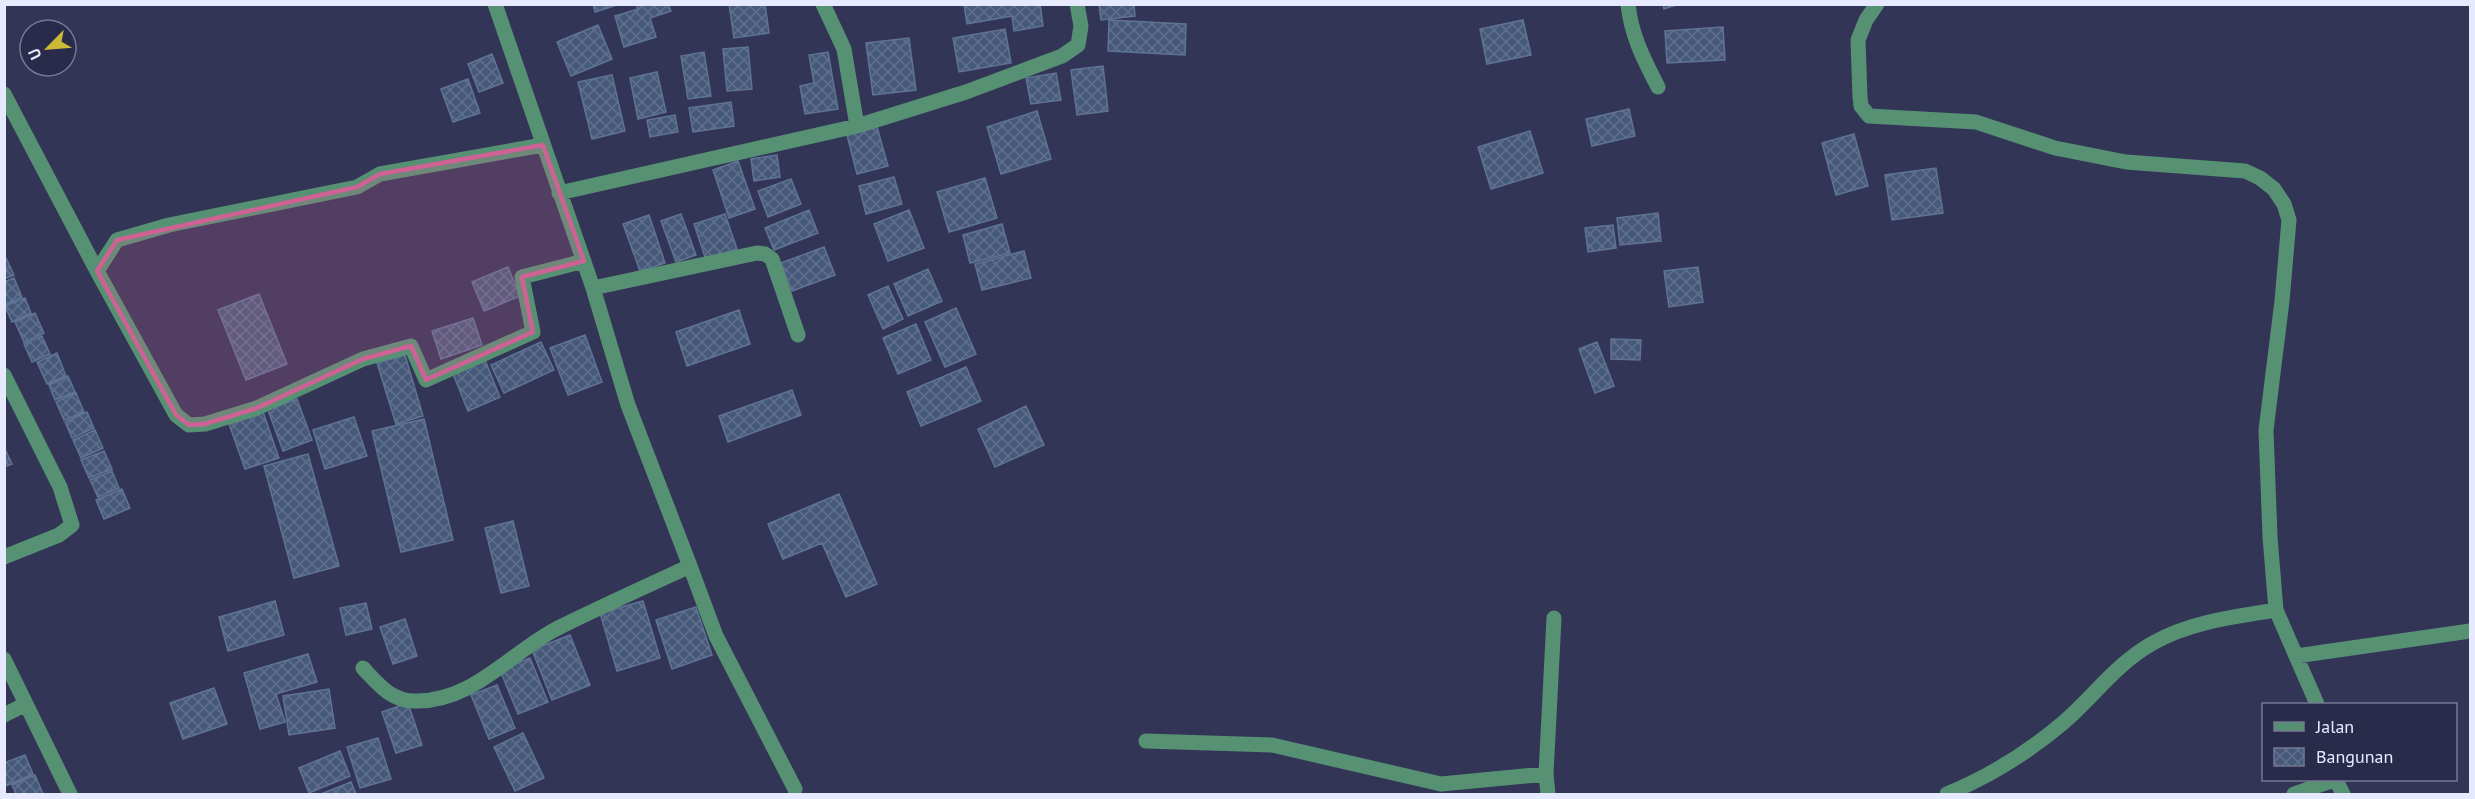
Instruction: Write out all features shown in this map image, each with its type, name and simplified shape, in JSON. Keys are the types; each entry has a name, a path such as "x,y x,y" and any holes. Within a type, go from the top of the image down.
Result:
{"street":[{"path":"495,4 593,288 628,405 716,636 797,792 780,795"},
{"path":"823,4 844,49 858,126"},
{"path":"559,193 858,126 966,92 1062,56 1078,45 1081,26 1077,4"},
{"path":"1628,4 1630,26 1642,58 1658,87"},
{"path":"1877,4 1866,20 1858,40 1861,106 1869,116 1976,122 2055,148 2126,162 2245,171 2260,178 2274,189 2284,204 2289,220 2282,301 2266,430 2270,537 2276,610 2317,703"},
{"path":"4,94 177,415 189,425 205,424 256,408 363,360 411,346 426,380 533,332 522,277 584,261"},
{"path":"97,270 117,240 169,225 357,187 380,174 543,145"},
{"path":"593,288 757,253 765,254 772,259 798,335"},
{"path":"4,375 60,487 72,525 59,535 4,557"},
{"path":"363,668 385,691 400,700 417,702 458,694 479,683 514,656 555,630 690,566"},
{"path":"1947,795 2017,756 2064,722 2127,659 2154,642 2189,627 2276,610"},
{"path":"1548,795 1546,774 1554,618"},
{"path":"2296,656 2470,631"},
{"path":"4,659 70,795"},
{"path":"4,715 26,704"},
{"path":"1146,741 1272,745 1441,784 1546,774"},
{"path":"2294,795 2332,781"},
{"path":"2336,781 2343,795"}],"highlighted area":[{"path":"543,145 584,261 522,277 533,332 426,380 411,346 363,359 257,408 205,424 189,425 176,415 97,271 117,240 357,187 380,174"}],"building":[{"path":"593,4 620,4 595,12"},
{"path":"636,4 668,4 671,11 650,18 656,37 624,47 615,16 638,9"},
{"path":"729,4 765,4 769,33 734,38"},
{"path":"964,4 1040,4 1043,26 1014,31 1012,16 967,24"},
{"path":"1099,4 1134,4 1135,16 1101,20"},
{"path":"1663,4 1679,4 1664,9"},
{"path":"1109,20 1186,24 1185,55 1108,51"},
{"path":"1523,20 1531,55 1487,64 1480,29"},
{"path":"598,25 612,59 571,76 557,42"},
{"path":"1723,27 1725,60 1667,63 1665,31"},
{"path":"1005,29 1011,63 959,72 953,38"},
{"path":"909,38 916,90 873,95 866,43"},
{"path":"748,47 752,89 727,91 723,49"},
{"path":"704,52 711,96 688,99 681,56"},
{"path":"828,52 838,109 805,114 800,86 814,83 809,55"},
{"path":"492,54 503,83 479,92 468,64"},
{"path":"1103,66 1108,111 1077,115 1071,70"},
{"path":"657,72 666,112 638,119 630,78"},
{"path":"1056,73 1061,100 1031,104 1026,78"},
{"path":"612,75 625,131 592,139 578,82"},
{"path":"468,79 480,113 453,122 441,89"},
{"path":"731,102 734,126 693,132 689,108"},
{"path":"1629,109 1635,136 1592,146 1586,119"},
{"path":"1037,111 1051,159 1001,174 987,127"},
{"path":"675,115 678,132 650,137 647,120"},
{"path":"877,127 888,166 857,174 847,135"},
{"path":"1530,131 1543,173 1491,189 1478,147"},
{"path":"1854,134 1868,186 1836,195 1822,143"},
{"path":"777,155 780,177 754,181 751,159"},
{"path":"738,161 755,209 729,218 713,170"},
{"path":"1936,168 1943,213 1892,220 1885,175"},
{"path":"894,177 902,204 866,214 859,186"},
{"path":"985,178 997,218 949,232 937,192"},
{"path":"791,179 801,204 768,217 758,191"},
{"path":"809,210 818,233 774,250 765,228"},
{"path":"909,210 924,248 888,261 874,224"},
{"path":"1658,213 1661,241 1620,245 1617,218"},
{"path":"681,214 696,255 676,262 661,221"},
{"path":"725,214 737,249 706,260 694,224"},
{"path":"649,215 665,263 640,271 623,224"},
{"path":"1002,224 1010,253 970,263 963,235"},
{"path":"1613,225 1616,248 1588,252 1585,228"},
{"path":"824,247 835,275 792,291 781,263"},
{"path":"1024,251 1031,278 982,290 975,264"},
{"path":"4,258 14,275 4,279"},
{"path":"508,267 520,296 484,311 472,282"},
{"path":"1698,267 1703,302 1669,307 1664,271"},
{"path":"928,269 942,301 908,316 894,284"},
{"path":"14,278 22,297 4,305 4,282"},
{"path":"888,286 903,319 883,329 868,295"},
{"path":"259,294 287,364 246,380 218,310"},
{"path":"25,298 31,313 12,322 5,306"},
{"path":"956,308 976,354 945,367 925,322"},
{"path":"739,310 750,344 687,366 676,332"},
{"path":"35,313 44,333 24,342 15,322"},
{"path":"473,318 482,345 441,359 432,331"},
{"path":"916,324 931,360 898,374 883,338"},
{"path":"585,335 602,382 568,395 550,348"},
{"path":"42,336 50,354 32,362 24,344"},
{"path":"1611,339 1641,340 1640,360 1611,359"},
{"path":"541,342 554,370 504,393 491,365"},
{"path":"1597,342 1614,386 1595,393 1579,349"},
{"path":"57,353 66,376 47,384 37,362"},
{"path":"405,355 423,416 396,424 377,363"},
{"path":"485,360 500,397 468,411 453,374"},
{"path":"966,367 981,401 921,426 907,392"},
{"path":"68,376 75,392 55,400 49,385"},
{"path":"792,390 801,415 728,442 719,416"},
{"path":"76,393 84,412 64,420 56,402"},
{"path":"297,399 312,440 283,451 268,410"},
{"path":"1026,406 1044,445 995,467 978,429"},
{"path":"87,412 94,428 72,438 65,422"},
{"path":"263,412 279,458 245,469 229,424"},
{"path":"354,417 367,456 325,469 313,430"},
{"path":"424,419 453,540 401,552 372,431"},
{"path":"95,430 103,448 81,458 73,440"},
{"path":"4,450 12,464 4,467"},
{"path":"104,451 112,469 89,478 81,460"},
{"path":"308,454 339,566 294,578 264,466"},
{"path":"112,471 119,488 98,497 90,480"},
{"path":"122,489 130,508 104,519 96,500"},
{"path":"839,494 877,584 846,597 822,543 783,559 768,524"},
{"path":"513,521 529,586 501,593 485,528"},
{"path":"275,601 284,635 228,651 219,617"},
{"path":"643,601 660,658 617,671 600,613"},
{"path":"366,603 372,629 346,635 340,608"},
{"path":"696,607 712,655 672,669 656,620"},
{"path":"405,619 417,656 393,664 380,627"},
{"path":"570,635 590,685 552,700 532,650"},
{"path":"308,654 317,682 276,694 285,722 260,729 244,673"},
{"path":"530,658 548,702 518,714 500,670"},
{"path":"497,685 515,728 489,739 471,695"},
{"path":"214,688 227,724 183,739 170,703"},
{"path":"329,689 335,728 289,735 283,696"},
{"path":"408,703 422,745 396,753 382,712"},
{"path":"523,733 544,778 515,791 494,747"},
{"path":"378,738 391,779 360,788 347,747"},
{"path":"340,751 350,776 309,793 299,768"},
{"path":"25,755 33,774 6,786 4,763"},
{"path":"35,775 43,794 16,794 12,785"},
{"path":"351,782 356,794 321,794"}]}
